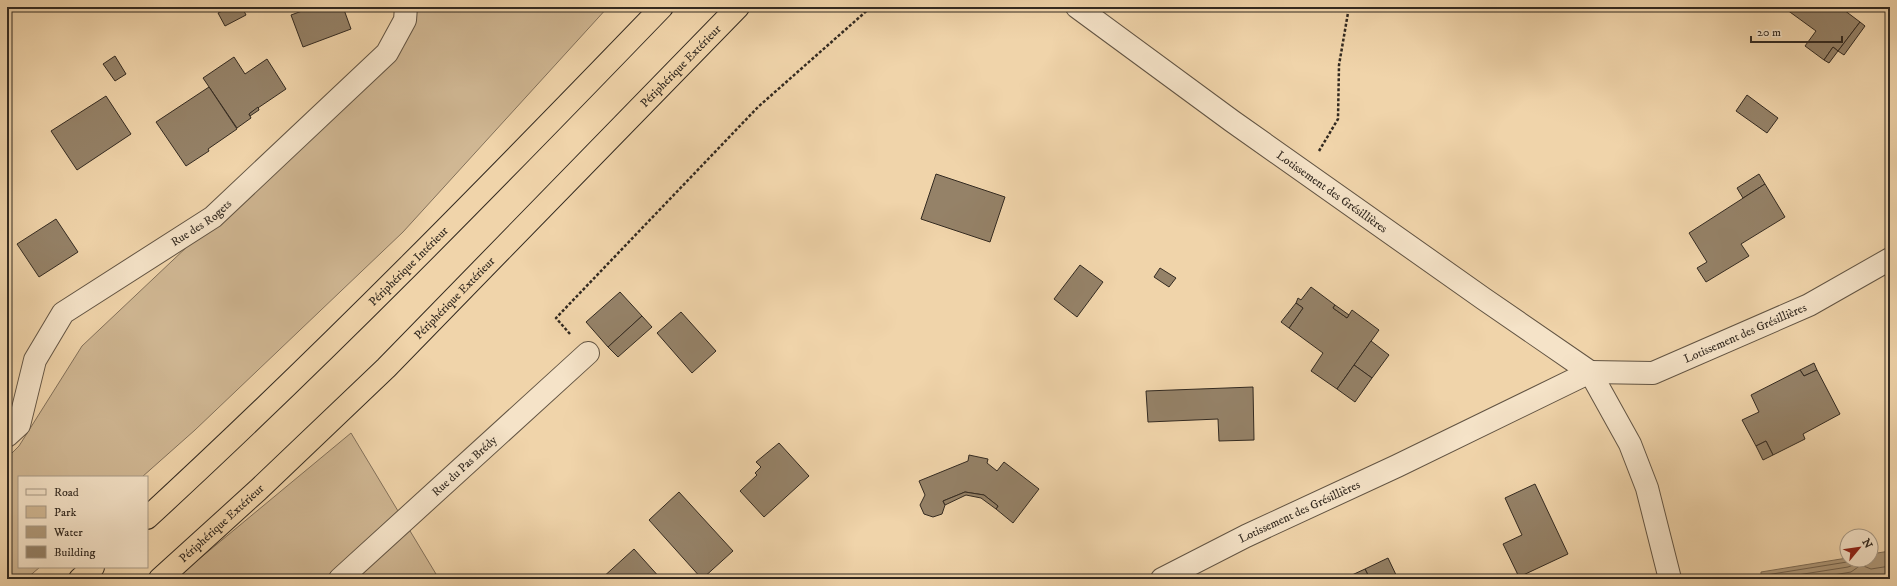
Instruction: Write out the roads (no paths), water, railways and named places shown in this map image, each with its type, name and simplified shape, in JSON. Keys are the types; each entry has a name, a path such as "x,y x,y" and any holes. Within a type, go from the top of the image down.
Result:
{"highway":[{"name":"Périphérique Intérieur","path":"148,517 250,423 336,339 500,174 662,7"},
{"name":"Périphérique Extérieur","path":"160,579 258,490 386,368 738,7"},
{"path":"80,579 92,568"}],"street":[{"name":"Rue des Rogets","path":"7,436 19,425 35,360 63,313 213,217 387,53 405,20 406,7"},
{"name":"Lotissement des Grésillières","path":"1077,7 1306,174 1590,372 1630,444 1647,488 1670,579"},
{"name":"Lotissement des Grésillières","path":"1162,579 1246,536 1404,463 1590,372 1652,373 1809,304 1890,259"},
{"name":"Rue du Pas Brédy","path":"340,579 588,353"}],"water":[{"path":"1890,551 1890,579 1761,579 1761,572 1839,559 1839,568 1879,568 1879,553"}]}
